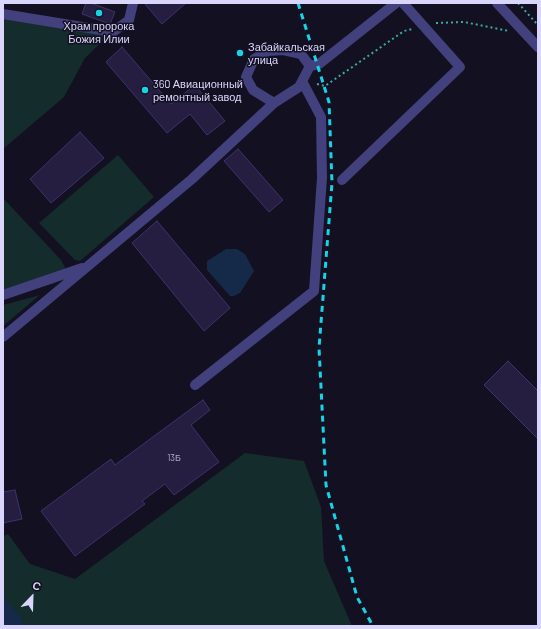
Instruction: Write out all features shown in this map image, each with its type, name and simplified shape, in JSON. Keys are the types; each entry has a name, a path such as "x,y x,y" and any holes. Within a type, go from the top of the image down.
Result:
{"street":[{"path":"3,14 113,32 129,20 133,3"},
{"path":"3,337 198,174 274,103 299,87 310,66 319,64 396,3"},
{"path":"342,180 460,67 402,3"},
{"path":"497,3 538,47"},
{"path":"274,103 253,90 246,77 254,59 268,51 283,50 301,54 310,66"},
{"path":"195,386 314,291 322,178 321,117 302,81"},
{"path":"3,295 89,266"}],"path":[{"path":"518,3 538,25"},
{"path":"302,81 325,86 404,31 423,26 438,23 464,22 527,35"}],"green space":[{"path":"3,18 108,36 85,58 64,97 3,149"},
{"path":"118,155 154,197 80,261 75,260 39,223"},
{"path":"3,198 61,260 65,267 63,277 53,284 3,294"},
{"path":"40,295 3,326 3,305"},
{"path":"245,453 304,461 321,507 324,561 352,626 3,626 3,536 8,534 30,564 75,579"}],"water":[{"path":"226,249 237,249 245,254 254,271 240,293 234,296 230,296 207,270 207,261"},
{"path":"3,597 21,617 23,626 3,626"}],"building":[{"name":"Храм пророка Божия Илии","path":"86,3 91,3 115,12 110,24 82,14"},
{"path":"144,3 186,3 162,24"},
{"name":"360 Авиационный ремонтный завод","path":"122,47 171,104 195,85 225,121 207,135 190,114 167,133 106,62"},
{"path":"80,132 104,158 51,203 30,179"},
{"path":"238,149 283,200 269,212 224,161"},
{"path":"157,221 230,308 204,331 132,243"},
{"path":"508,361 538,391 538,439 484,385"},
{"path":"203,400 210,410 191,425 219,462 174,495 165,484 142,501 145,504 75,556 41,511 111,459 115,465"},
{"path":"15,490 22,519 3,523 3,492"}],"railway":[{"path":"298,3 329,102 332,183 319,348 326,485 357,597 373,626"}],"place":[{"name":"Храм пророка Божия Илии","path":"99,13"},
{"name":"Забайкальская улица","path":"240,53"},
{"name":"360 Авиационный ремонтный завод","path":"145,90"}]}
